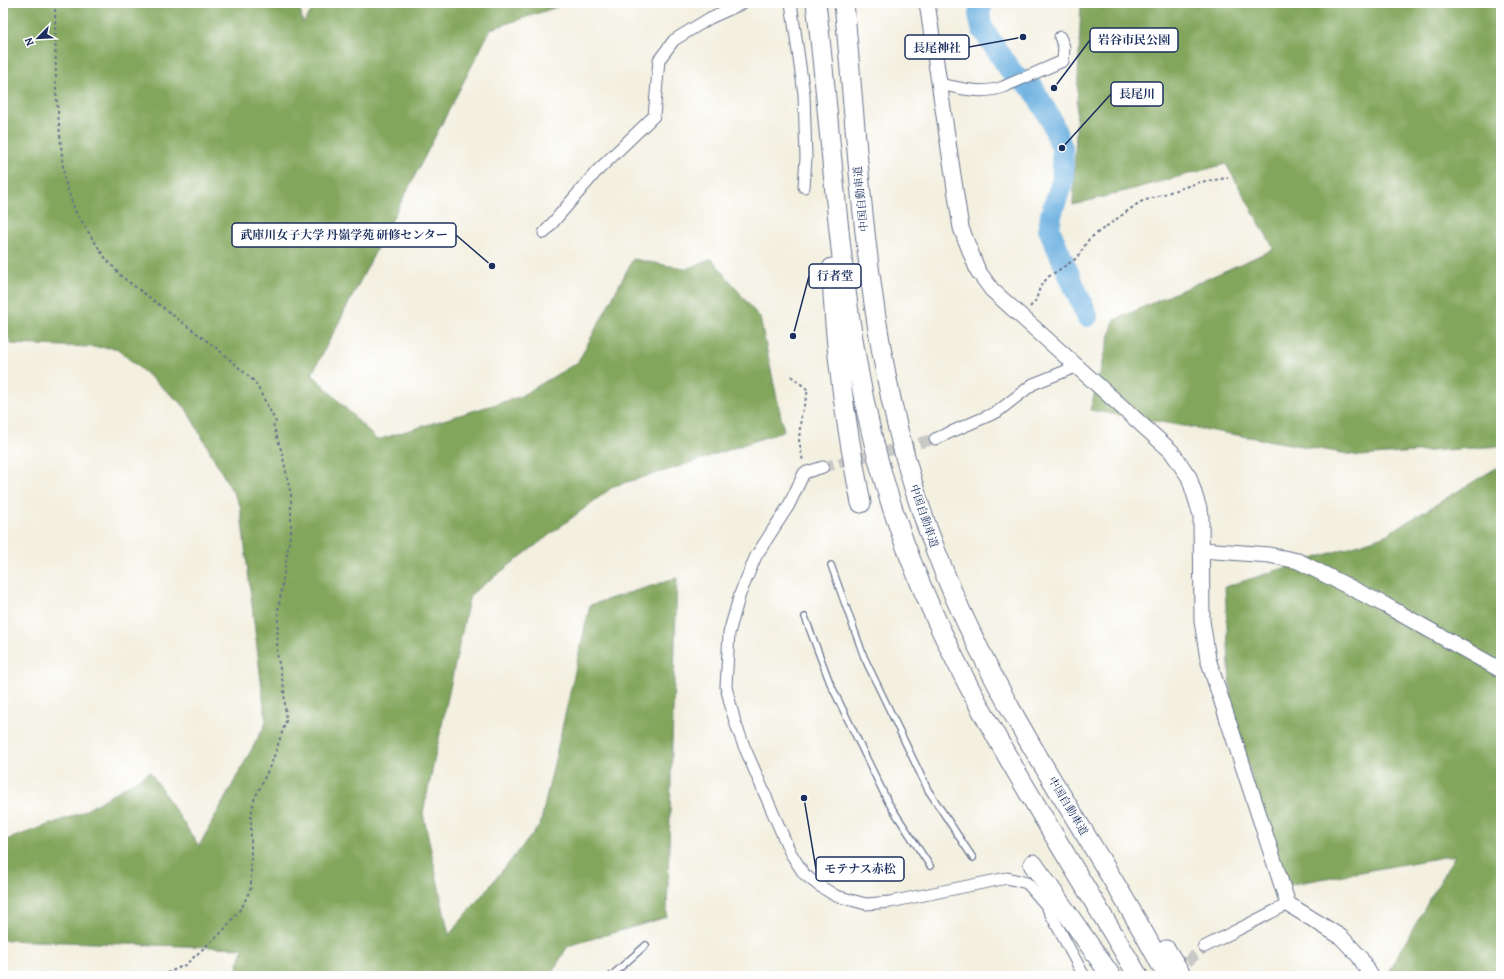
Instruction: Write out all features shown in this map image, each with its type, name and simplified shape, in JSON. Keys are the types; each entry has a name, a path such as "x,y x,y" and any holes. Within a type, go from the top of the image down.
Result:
{"highway":[{"path":"816,3 847,305 867,417 880,467 896,518 910,558 934,616 957,665 1024,784 1138,976"},
{"name":"中国自動車道","path":"844,3 861,202 882,359 905,458 919,506 958,604 980,652 1006,702 1130,908 1167,976"},
{"path":"830,148 832,282 839,372 844,414 861,503"},
{"path":"1066,804 1100,852 1182,976"},
{"path":"1033,864 1111,976"}],"street":[{"path":"544,233 596,172 654,116 659,60 674,40 710,18 742,3"},
{"path":"791,3 804,94 806,158 804,187"},
{"path":"927,3 938,84 962,228 978,271 992,290 1171,451 1189,478 1201,515 1202,621 1208,659 1288,904 1342,937 1359,956 1371,976"},
{"path":"938,84 979,92 994,91 1063,61 1064,46 1060,37"},
{"path":"935,439 997,412 1033,384 1078,366"},
{"path":"823,467 804,473 789,505 756,556 740,594 730,633 726,687 735,722 790,852 804,874 818,885 836,896 866,904 890,902 1007,878 1027,883 1046,904 1084,976"},
{"path":"1202,550 1269,555 1298,560 1385,605 1501,670"},
{"path":"1204,947 1288,904"}],"lane":[{"path":"831,565 864,657 921,776 928,790 973,858"},
{"path":"805,617 830,683 888,802 930,866"},
{"path":"611,976 646,945"}],"path":[{"path":"55,3 56,91 64,178 75,211 103,255 121,276 219,350 255,382 276,422 273,424 282,454 291,495 291,530 278,611 277,654 284,688 286,721 272,762 254,800 251,816 252,888 242,907 223,931 185,965 161,976"},
{"path":"1021,316 1036,300 1040,287 1048,277 1077,258 1090,239 1140,202 1200,182 1228,178"},
{"path":"790,376 808,390 801,417 799,440 804,473"}],"green space":[{"path":"3,3 299,3 303,23 317,3 569,3 491,29 312,374 377,440 519,397 578,362 633,259 686,269 712,259 760,318 784,431 678,467 614,486 470,595 423,813 449,935 540,825 590,605 677,578 667,917 568,946 550,976 235,976 243,948 3,940 3,841 81,813 150,772 199,846 266,723 240,505 185,407 116,348 11,344 3,326"},
{"path":"1081,3 1501,3 1501,446 1360,456 1090,410 1114,320 1274,249 1226,164 1073,205"},
{"path":"1501,465 1501,976 1386,976 1455,855 1282,886 1231,704 1225,587 1384,536"}],"waterway":[{"path":"982,3 979,14 982,28 1013,74 1033,88 1051,120 1062,148 1063,179 1051,215 1049,229 1087,316"}],"tunnel":[{"path":"823,467 935,439"},
{"path":"1175,973 1204,947"}],"place":[{"name":"長尾神社","path":"1023,37"},
{"name":"岩谷市民公園","path":"1054,88"},
{"name":"長尾川","path":"1062,148"},
{"name":"武庫川女子大学 丹嶺学苑 研修センター","path":"492,266"},
{"name":"行者堂","path":"793,336"},
{"name":"モテナス赤松","path":"804,798"}]}
